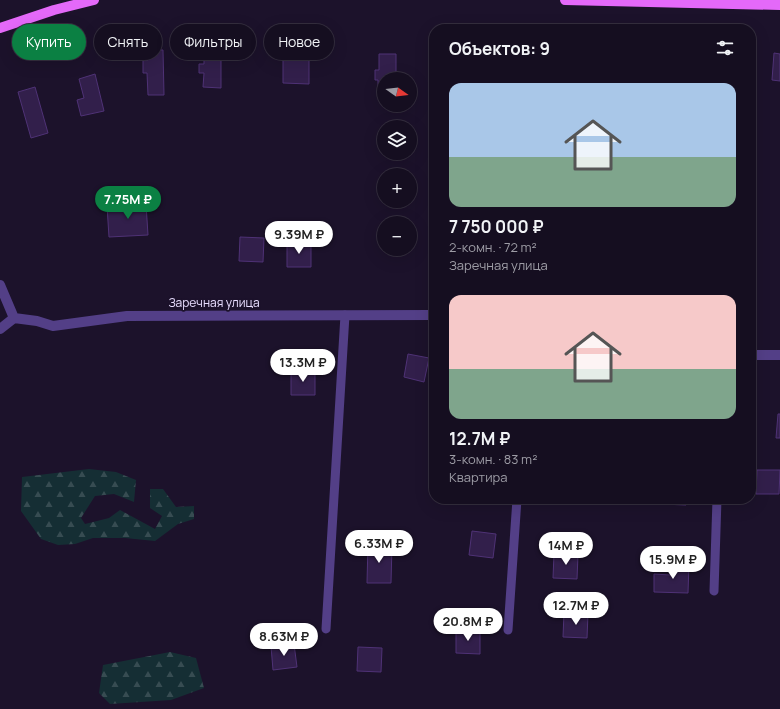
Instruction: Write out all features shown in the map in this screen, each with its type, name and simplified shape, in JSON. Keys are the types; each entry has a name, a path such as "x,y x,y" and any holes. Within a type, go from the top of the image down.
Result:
{"main road":[{"path":"0,28 54,10 94,0"},
{"path":"565,0 780,6"}],"street":[{"path":"0,285 14,318 0,329"},
{"name":"Заречная улица","path":"14,318 37,321 53,326 127,316 429,315"},
{"path":"756,355 780,355"}],"lane":[{"path":"326,629 345,315"},
{"path":"508,630 517,504"},
{"path":"714,591 717,504"}],"green space":[{"path":"89,469 116,472 136,480 134,502 114,494 95,496 81,518 85,524 109,518 120,510 155,529 162,516 150,508 150,489 163,489 176,507 194,506 194,519 178,524 155,541 125,538 93,538 75,544 58,545 41,539 21,511 22,477"},
{"path":"170,652 196,658 204,688 171,700 110,704 99,693 103,665"}],"building":[{"path":"163,50 164,95 148,95 147,73 143,73 143,60 162,60"},
{"path":"774,53 780,54 780,81 772,80"},
{"path":"379,54 396,54 396,72 377,72 377,80 375,80 375,70 379,70"},
{"path":"204,60 221,60 221,88 203,87 204,73 199,73 199,64 204,64"},
{"path":"283,60 309,60 309,84 283,83"},
{"path":"95,74 104,111 81,116 77,100 84,98 79,79"},
{"path":"35,87 48,133 31,138 18,92"},
{"path":"146,204 148,235 109,237 107,206"},
{"path":"240,237 264,238 263,262 239,261"},
{"path":"287,243 311,243 311,267 287,267"},
{"path":"408,354 429,358 424,382 404,377"},
{"path":"291,371 315,371 315,395 291,395"},
{"path":"778,414 780,414 780,438 776,438"},
{"path":"757,470 780,470 779,494 756,494"},
{"path":"662,504 686,504 686,505"},
{"path":"472,531 496,534 493,558 469,555"},
{"path":"368,544 392,545 391,583 367,583"},
{"path":"554,554 578,555 577,579 553,578"},
{"path":"671,563 689,563 688,593 654,592 654,574 670,575"},
{"path":"564,613 588,614 587,638 563,637"},
{"path":"456,629 480,630 480,654 456,653"},
{"path":"294,644 297,667 273,670 271,646"},
{"path":"358,647 382,648 381,672 357,671"}]}
